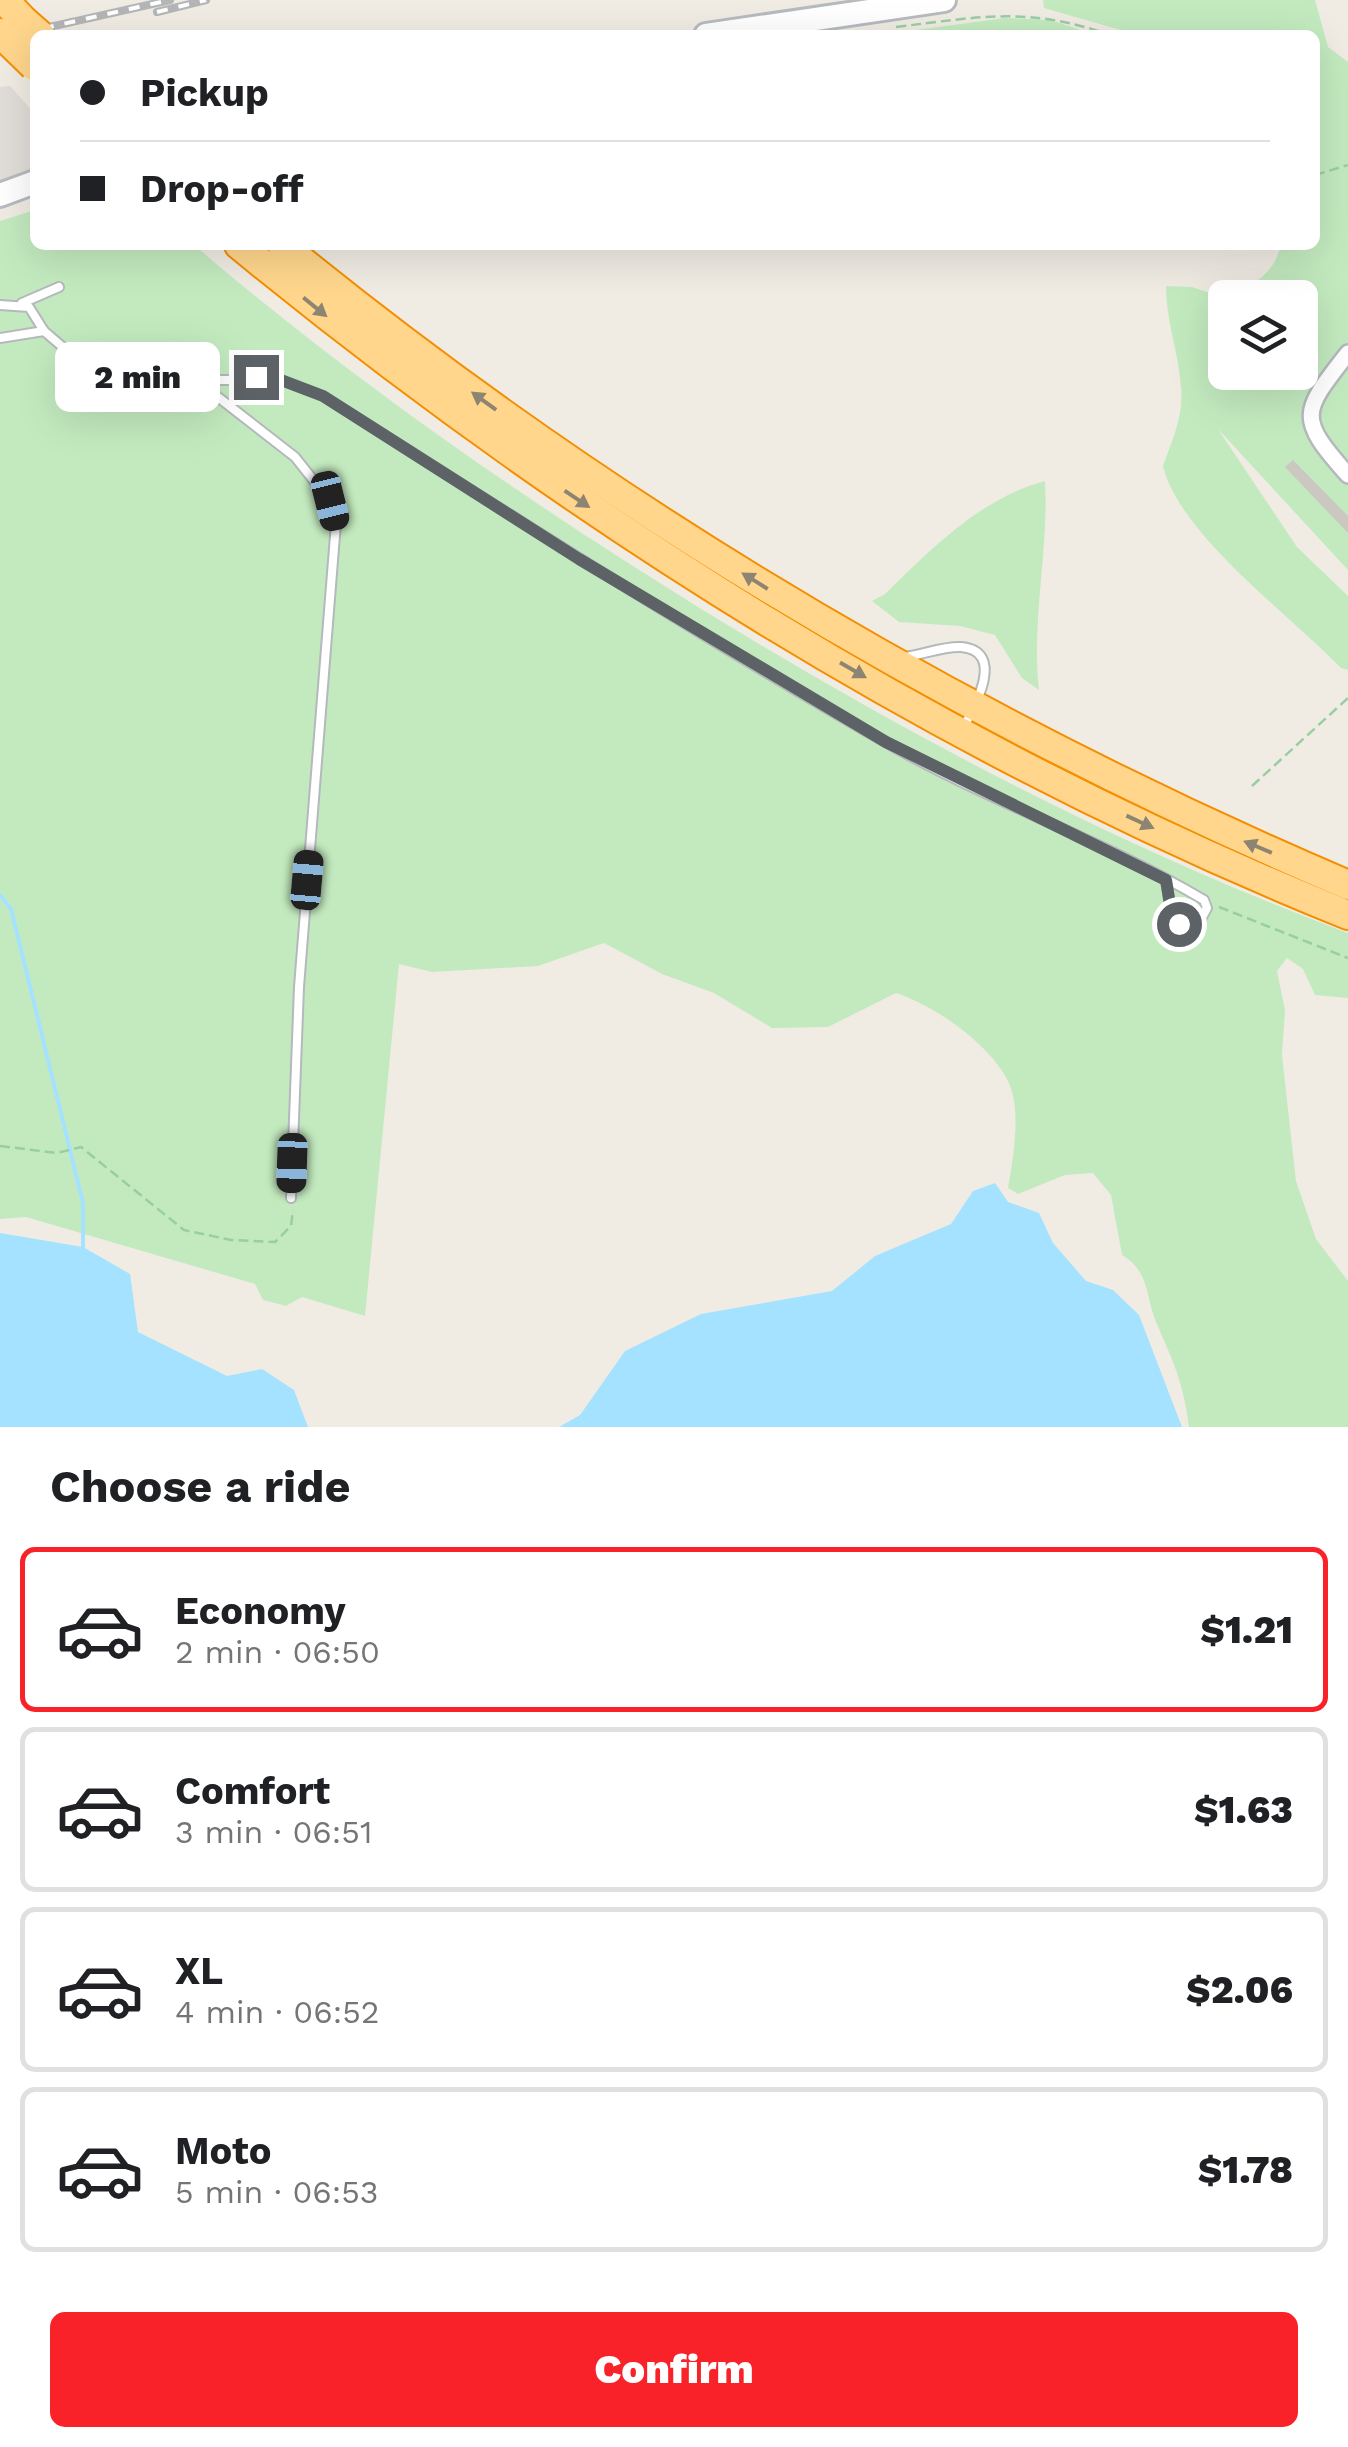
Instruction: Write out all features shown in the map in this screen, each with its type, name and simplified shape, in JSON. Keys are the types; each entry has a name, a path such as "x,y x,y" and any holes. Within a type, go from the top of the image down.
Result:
{"highway":[{"path":"17,22 30,54"},
{"path":"245,250 353,338 619,527 792,636 967,720 1116,780 1348,885"},
{"path":"288,250 370,317 531,435 652,517 883,658 967,720 1100,804 1348,916"}],"main road":[{"path":"740,30 944,0"},
{"path":"0,196 30,184"}],"street":[{"path":"1348,353 1317,393 1310,412 1314,437 1348,475"}],"lane":[{"path":"0,305 20,304 59,286"},
{"path":"20,304 35,312 44,331 55,342 80,355 119,348 146,351 196,380 295,457 330,501 336,523 299,986 291,1198"},
{"path":"0,338 44,331"},
{"path":"196,380 281,380 323,396 579,559 886,742 1166,880 1204,900 1207,908 1200,920 1179,924 1172,917 1166,880"},
{"path":"883,658 959,647 970,650 986,675 967,720"}],"path":[{"path":"882,28 1008,14 1048,15 1094,30"},
{"path":"1320,173 1348,165"},
{"path":"1252,786 1348,698"},
{"path":"1204,900 1270,930 1348,958"},
{"path":"0,1146 57,1153 81,1146 118,1181 184,1230 201,1236 275,1242 291,1226 291,1198"}],"shaded area":[{"path":"10,86 30,108 30,173 0,185 0,87"}],"green space":[{"path":"1043,0 1315,0 1328,47 1348,62 1348,570 1218,429 1297,547 1348,596 1348,670 1341,668 1213,546 1173,492 1163,466 1181,408 1166,286 1208,292 1208,390 1318,390 1318,280 1258,280 1280,250 1320,250 1320,30 1121,30 1044,8"},
{"path":"1005,18 1050,20 1081,30 916,30"},
{"path":"30,212 30,250 200,250 439,436 632,565 776,654 934,744 1097,826 1348,933 1348,998 1315,995 1303,969 1287,958 1277,971 1285,1010 1282,1055 1296,1181 1316,1239 1348,1281 1348,1427 1189,1427 1181,1385 1145,1285 1138,1269 1122,1255 1111,1195 1093,1173 1065,1175 1018,1194 1008,1188 1016,1123 1010,1086 991,1057 945,1017 896,993 828,1027 772,1028 714,993 662,974 604,943 538,966 432,972 399,964 365,1316 302,1297 286,1306 263,1300 255,1284 26,1217 0,1219 0,221"},
{"path":"1045,481 1037,638 1039,690 1022,678 995,635 960,626 899,622 872,601 979,512"}],"water":[{"path":"995,1183 1008,1202 1039,1213 1053,1243 1086,1281 1113,1290 1139,1315 1182,1427 559,1427 580,1415 625,1351 701,1314 832,1291 875,1256 951,1224 973,1191"},
{"path":"0,1233 83,1247 130,1274 138,1332 227,1376 262,1369 294,1390 308,1427 0,1427"}],"building":[{"path":"1293,460 1348,516 1348,533 1285,467"}],"waterway":[{"path":"0,895 11,909 83,1203 83,1247"}],"railway":[{"path":"36,30 170,0"},
{"path":"157,12 206,0"},
{"path":"0,38 30,31"}],"route":[{"path":"256,377 303,386 323,396 579,559 886,742 1166,880 1172,917 1179,924"}]}
